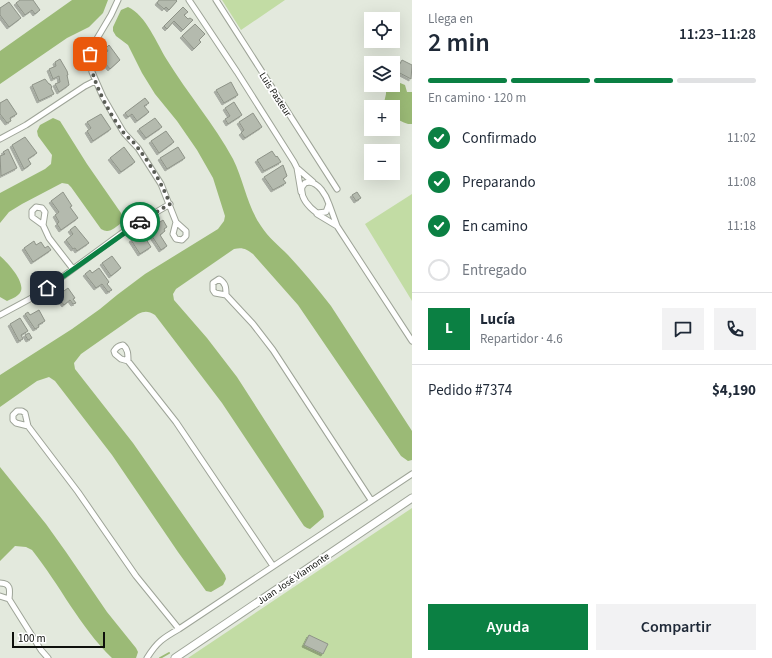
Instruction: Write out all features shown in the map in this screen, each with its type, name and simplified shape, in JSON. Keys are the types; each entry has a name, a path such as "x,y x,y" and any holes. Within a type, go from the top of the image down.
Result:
{"street":[{"path":"118,0 92,47 90,60 95,81 124,133 138,148 161,184 176,222"},
{"path":"189,0 237,72 297,168 320,188 329,204 337,226 412,341"},
{"name":"Luis Pasteur","path":"216,0 337,189"},
{"path":"0,139 26,125 95,81"},
{"path":"297,168 301,192 306,202 317,213 337,226"},
{"path":"301,192 305,183 312,182"},
{"path":"0,315 39,294 126,230 170,204"},
{"path":"317,213 326,212 329,204"},
{"path":"43,225 49,238 72,269"},
{"path":"226,295 253,324 273,350 371,500"},
{"path":"128,360 176,422 273,566"},
{"path":"28,426 78,492 136,576 179,629"},
{"path":"147,658 158,642 412,474"},
{"name":"Juan José Viamonte","path":"175,658 412,498"},
{"path":"0,583 6,583 9,585 9,599 41,650 48,658"},
{"path":"0,596 9,599"},
{"path":"41,650 43,658"}],"shaded area":[{"path":"72,0 108,0 103,13 89,27 67,38 0,84 0,51"},
{"path":"222,0 285,0 241,30"},
{"path":"128,7 140,16 146,23 175,73 226,146 237,167 252,210 261,226 270,238 299,267 331,306 412,431 412,460 408,461 401,456 298,305 253,254 240,248 234,249 176,289 173,294 174,300 207,338 237,377 323,511 324,517 310,529 304,526 222,403 155,315 146,312 138,314 81,354 74,363 75,369 133,443 225,575 226,579 223,585 211,592 206,591 112,455 55,381 49,377 37,381 0,407 0,375 72,329 145,274 218,229 224,221 225,216 213,178 197,150 177,121 155,94 142,73 128,45 116,36 113,31 113,27 121,10"},
{"path":"400,83 405,85 407,92 412,92 412,124 407,124 400,121 400,100 385,100 386,92 400,92"},
{"path":"53,118 60,121 87,164 121,213 121,223 112,230 107,231 101,229 71,187 68,184 62,183 9,212 0,223 0,193 45,169 51,164 52,155 38,136 37,131 40,125"},
{"path":"412,194 412,301 365,224"},
{"path":"0,256 16,274 21,286 21,291 18,295 7,301 0,297"},
{"path":"0,467 46,524 107,612 136,648 138,652 136,658 112,658 100,646 32,550 26,547 15,546 0,561"},
{"path":"412,508 412,658 188,658"}],"building":[{"path":"20,0 33,0 40,10 35,14 32,10 25,15 16,3"},
{"path":"159,0 177,1 169,10 166,7 164,9 157,3"},
{"path":"9,2 21,18 9,27 0,15 0,8"},
{"path":"183,7 188,12 184,15 188,19 190,18 193,20 183,30 174,21 167,29 164,26"},
{"path":"195,24 205,34 199,40 201,42 194,49 182,36"},
{"path":"109,45 120,60 110,69 100,57 108,51 106,48"},
{"path":"60,59 67,71 69,85 59,92 55,84 60,82 59,76 53,79 49,69 56,66 55,62"},
{"path":"402,60 412,65 411,79 400,73 400,64"},
{"path":"45,79 52,87 51,88 54,94 39,101 32,85"},
{"path":"231,82 238,95 224,103 216,90"},
{"path":"145,98 149,103 144,106 149,112 137,121 132,114 128,117 125,113"},
{"path":"7,99 17,114 10,118 11,121 7,123 0,114 0,103"},
{"path":"234,102 242,115 228,124 225,119 230,116 225,108"},
{"path":"253,113 262,127 245,138 241,133 244,130 239,122"},
{"path":"101,114 111,129 93,141 87,131 91,128 87,122"},
{"path":"155,118 162,127 146,138 139,129"},
{"path":"166,131 174,142 159,153 151,141"},
{"path":"25,137 37,153 28,159 31,164 24,169 12,145"},
{"path":"124,147 135,162 121,172 110,158"},
{"path":"178,147 185,158 167,169 160,158"},
{"path":"8,149 17,168 1,176 0,156 5,154 3,152"},
{"path":"272,151 281,162 264,171 257,160"},
{"path":"283,165 287,176 283,179 286,183 273,190 264,177"},
{"path":"63,192 72,206 70,207 78,218 61,230 57,224 59,222 55,215 59,212 51,201"},
{"path":"357,192 361,198 356,201 352,195"},
{"path":"163,220 167,227 160,235 167,246 161,250 148,230"},
{"path":"75,226 89,243 77,251 75,248 73,249 66,240 73,234 70,230"},
{"path":"142,233 151,247 140,254 131,240"},
{"path":"34,241 36,245 41,242 45,248 48,246 51,250 33,262 24,248"},
{"path":"112,256 121,268 111,276 102,263"},
{"path":"99,268 109,282 107,284 112,290 108,292 102,284 96,288 85,274 90,270 92,273"},
{"path":"68,288 75,298 73,299 76,303 73,304 70,300 64,305 57,296"},
{"path":"39,310 45,321 38,325 39,327 35,329 25,314 28,312 30,315"},
{"path":"20,318 28,331 21,335 23,339 19,341 10,324"},
{"path":"29,333 32,338 28,340 25,335"},
{"path":"309,635 328,644 323,654 304,645"}],"waterway":[{"path":"160,658 169,653"}],"way so far":[{"path":"90,54 92,72 103,97 124,133 138,148 148,163 161,184 170,204 140,222"}],"route":[{"path":"47,288 126,230 140,222"}]}
